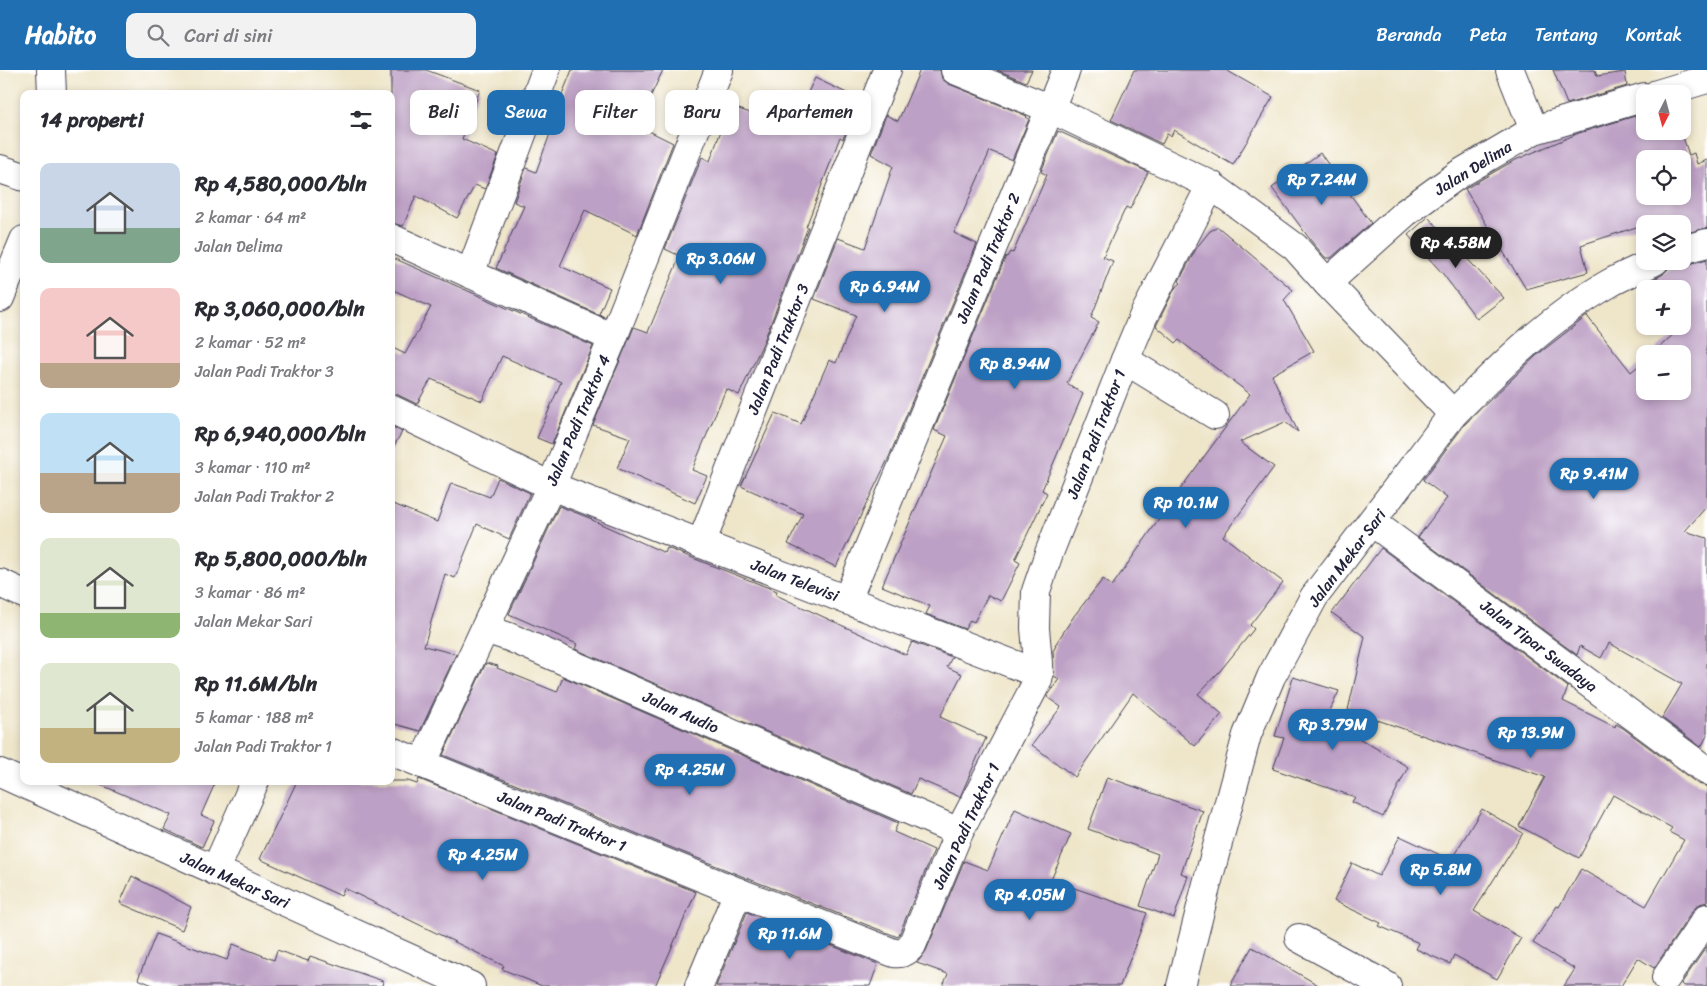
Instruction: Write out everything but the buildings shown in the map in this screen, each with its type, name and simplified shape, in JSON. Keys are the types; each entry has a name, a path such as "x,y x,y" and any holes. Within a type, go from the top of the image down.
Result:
{"street":[{"path":"470,274 546,70"},
{"name":"Jalan Padi Traktor 4","path":"422,764 551,486 613,338 719,70"},
{"name":"Jalan Padi Traktor 3","path":"701,544 887,70"},
{"path":"956,70 1051,109 1211,186 1294,247 1453,414"},
{"name":"Jalan Padi Traktor 2","path":"847,600 1066,70"},
{"path":"1510,70 1534,130"},
{"path":"1687,85 1707,79"},
{"name":"Jalan Delima","path":"1327,283 1405,213 1459,174 1534,130 1636,100"},
{"path":"0,168 20,176"},
{"name":"Jalan Padi Traktor 1","path":"395,753 738,892 894,953 901,954 908,951 959,832 1038,680 1035,628 1036,591 1049,553 1143,317 1211,186"},
{"path":"395,240 613,338"},
{"path":"1691,247 1707,243"},
{"path":"0,298 20,250"},
{"name":"Jalan Mekar Sari","path":"1181,986 1247,736 1271,677 1314,597 1453,414 1512,356 1558,318 1610,283 1637,270"},
{"path":"1125,360 1215,415"},
{"name":"Jalan Televisi","path":"395,411 551,486 1039,674"},
{"name":"Jalan Tipar Swadaya","path":"1372,522 1707,771"},
{"path":"0,583 20,592"},
{"name":"Jalan Audio","path":"485,628 959,832"},
{"name":"Jalan Mekar Sari","path":"0,773 20,782"},
{"name":"Jalan Mekar Sari","path":"26,785 472,986"},
{"path":"215,871 253,785"},
{"path":"699,986 738,892"},
{"path":"1666,978 1707,918"},
{"path":"1299,938 1387,986"}]}
